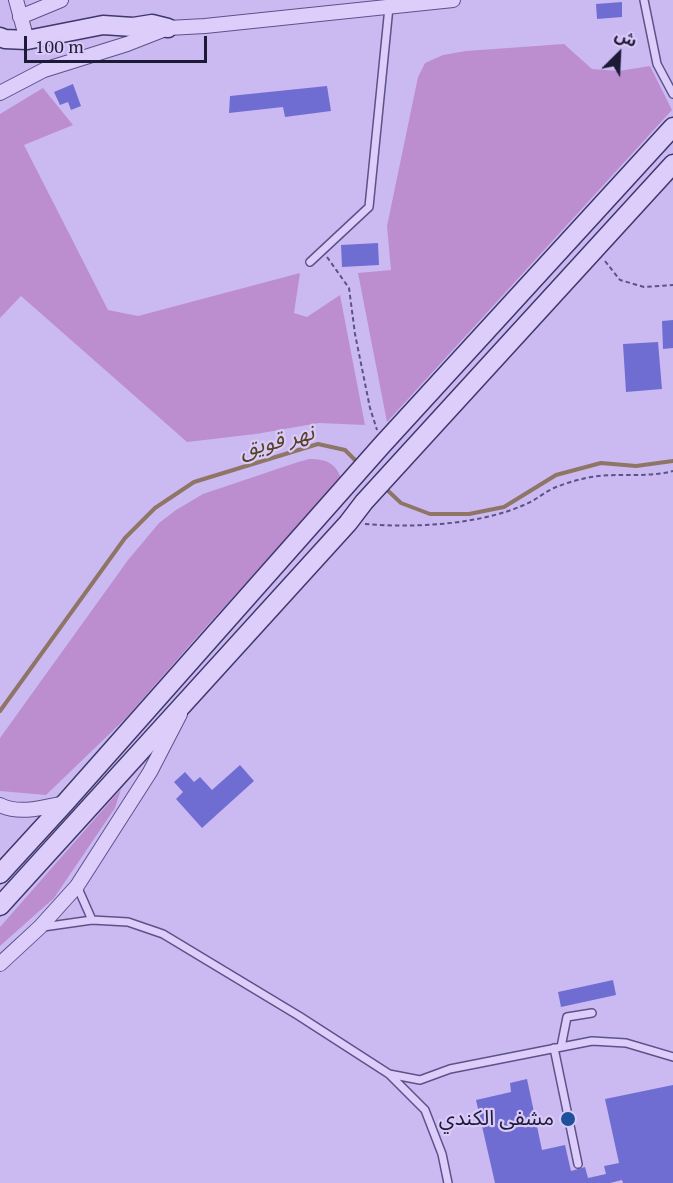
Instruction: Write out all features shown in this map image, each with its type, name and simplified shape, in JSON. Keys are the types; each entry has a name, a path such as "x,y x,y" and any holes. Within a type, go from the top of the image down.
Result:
{"main road":[{"path":"0,37 27,40 103,25 133,27 152,24 168,28"},
{"path":"0,874 383,444 673,127"},
{"path":"0,906 348,523 399,463 673,164"}],"street":[{"path":"16,0 27,40"},
{"path":"20,16 62,0"},
{"path":"0,93 44,69 127,44 168,28 453,0"},
{"path":"0,964 40,927 77,886 150,772 187,700"},
{"path":"0,805 5,808 28,810 64,803"}],"lane":[{"path":"644,0 657,63 673,94"},
{"path":"310,262 369,207 389,7"},
{"path":"77,886 92,920"},
{"path":"40,927 92,920 128,922 163,934 299,1016 389,1074 425,1110 442,1154 448,1183"},
{"path":"578,1164 558,1047 567,1017 592,1013"},
{"path":"389,1074 420,1080 450,1069 592,1041 626,1043 673,1057"}],"path":[{"path":"596,249 620,280 644,287 673,285"},
{"path":"322,250 349,288 355,334 370,408 383,444"},
{"path":"348,523 429,525 487,518 524,505 556,487 585,478 659,475 673,471"}],"shaded area":[{"path":"564,44 592,69 619,71 650,66 672,110 387,422 358,273 391,270 387,226 418,77 425,63 443,55 466,51"},
{"path":"43,88 73,125 24,145 108,310 138,316 300,273 294,313 307,317 340,295 365,425 319,423 256,434 187,442 21,296 0,318 0,114"},
{"path":"309,459 329,462 336,468 341,478 125,719 46,795 0,791 0,738 128,560 159,523 203,494"},
{"path":"121,789 115,808 54,898 0,946 0,927"}],"building":[{"path":"622,2 622,17 597,19 596,4"},
{"path":"73,84 81,106 71,110 68,102 60,105 54,92"},
{"path":"327,86 331,111 285,117 283,107 229,113 230,96"},
{"path":"378,243 379,265 342,267 341,245"},
{"path":"673,320 673,348 663,349 662,321"},
{"path":"658,342 662,389 626,392 623,344"},
{"path":"240,765 254,781 202,828 176,799 183,792 174,782 185,772 194,782 200,777 212,790"},
{"path":"613,980 616,995 561,1007 558,992"},
{"path":"527,1079 542,1150 565,1145 571,1171 585,1167 588,1178 606,1174 604,1166 619,1163 605,1099 673,1085 673,1183 623,1183 622,1180 610,1183 495,1183 476,1100 511,1092 510,1083"}],"waterway":[{"name":"نهر قويق","path":"0,711 125,538 155,508 194,482 318,444 345,450 359,464"},
{"name":"نهر قويق","path":"384,487 401,503 430,514 469,514 504,507 556,475 601,463 636,466 673,461"}],"place":[{"name":"مشفى الكندي","path":"568,1119"}]}
